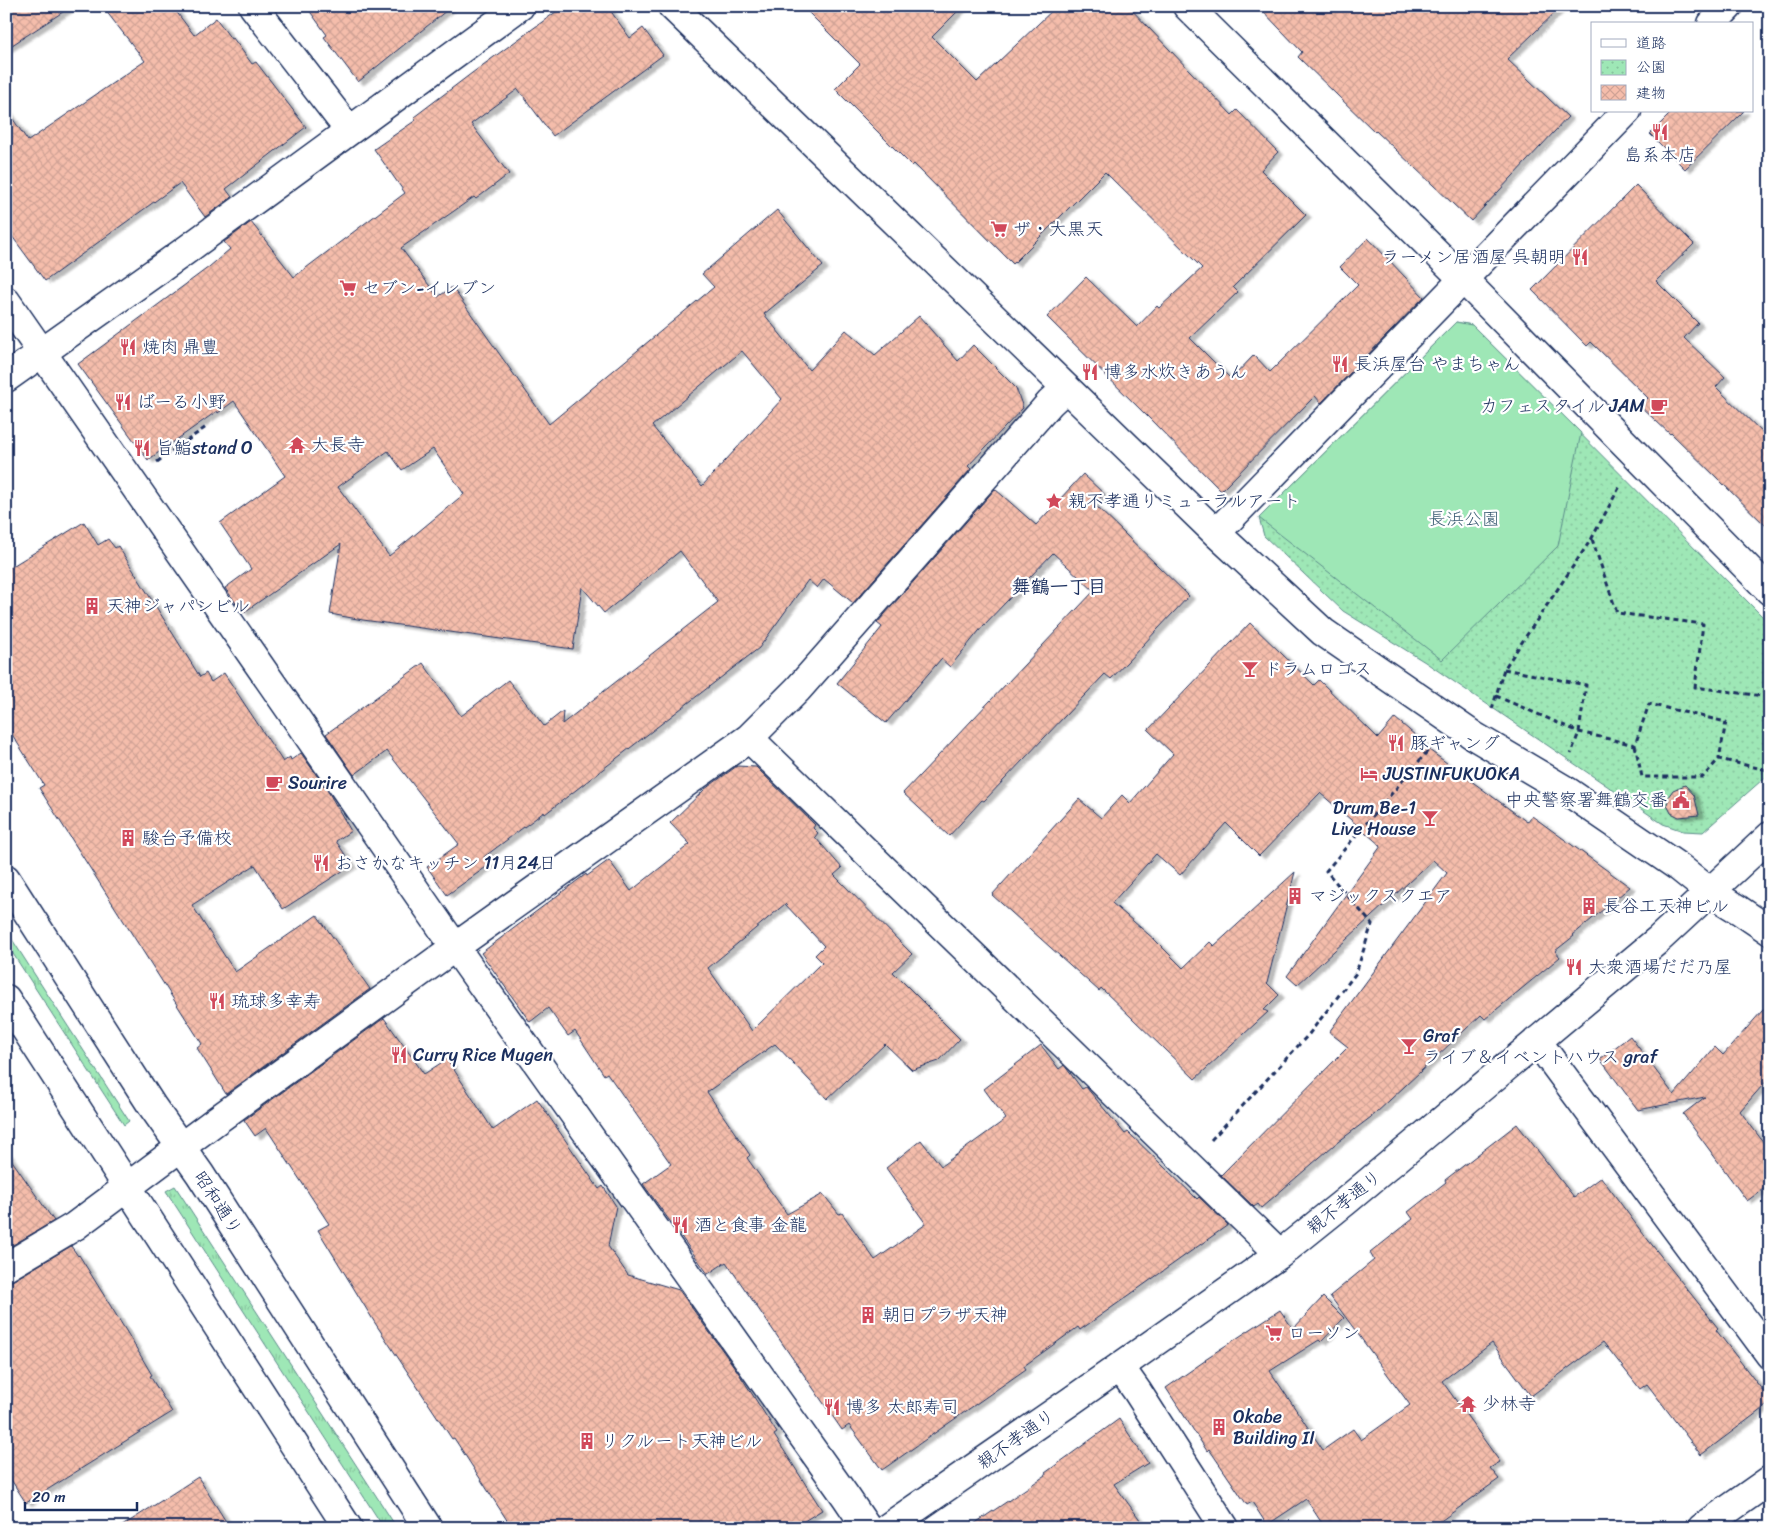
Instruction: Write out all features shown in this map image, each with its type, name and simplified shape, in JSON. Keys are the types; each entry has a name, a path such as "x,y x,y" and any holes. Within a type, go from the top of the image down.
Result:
{"street":[{"path":"253,6 349,130"},
{"path":"6,378 42,354 520,6"},
{"path":"672,6 1216,533 1323,632 1474,736 1567,791 1680,868 1710,892 1770,931"},
{"path":"1187,6 1463,279 1770,591"},
{"path":"1714,22 1729,6"},
{"path":"1216,533 1625,112"},
{"path":"6,301 455,947 835,1480 867,1528"},
{"path":"6,1267 75,1226 455,947 749,738 798,689 1050,403 1066,388"},
{"path":"749,738 1280,1254"},
{"name":"親不孝通り","path":"899,1524 1280,1254 1658,940 1770,836"},
{"name":"昭和通り","path":"6,879 428,1528"},
{"path":"6,999 348,1528"},
{"path":"1537,1041 1770,1355"},
{"path":"1120,1367 1225,1528"},
{"path":"1702,1528 1770,1480"}],"path":[{"path":"130,481 206,427"},
{"path":"1474,736 1490,718 1504,669 1592,538 1636,455"},
{"path":"1592,538 1617,612 1703,624 1694,687 1770,697"},
{"path":"1504,669 1586,685 1579,732 1566,770 1567,791"},
{"path":"1496,696 1579,732 1635,745"},
{"path":"1649,704 1726,722 1719,759 1703,776 1642,777 1635,745 1649,704"},
{"path":"1188,1165 1309,1034 1356,973 1372,924 1326,871 1435,743"},
{"path":"1719,759 1769,770"}],"green space":[{"name":"長浜公園","path":"1456,322 1472,325 1770,624 1770,773 1703,832 1683,831 1663,824 1425,662 1343,611 1264,536 1259,518"},
{"path":"1456,322 1472,325 1581,433 1558,546 1442,660 1259,518"},
{"path":"6,930 129,1121 124,1125 6,943"},
{"path":"175,1186 397,1528 384,1528 166,1191"}],"building":[{"path":"6,6 72,6 6,49"},
{"path":"102,6 172,6 194,35 216,18 252,64 256,62 306,127 226,189 232,197 205,217 180,183 45,281 6,228 6,109 28,141 145,61"},
{"path":"306,6 452,6 358,82 324,37 327,35"},
{"path":"564,6 607,6 630,38 643,28 663,55 553,136 518,89 471,124 509,174 476,199 474,197 401,248 438,297 452,287 549,424 714,287 702,274 777,210 823,266 764,314 809,370 846,330 875,355 919,316 958,361 973,345 1016,388 1023,408 968,466 971,469 853,603 824,579 817,588 808,580 759,648 545,814 544,812 484,857 489,865 447,895 427,867 459,844 387,751 354,775 326,734 423,663 461,716 508,680 544,726 563,711 562,724 718,602 680,551 604,613 582,587 573,649 363,620 330,614 341,544 243,613 225,588 251,569 220,523 285,476 234,401 148,460 78,364 209,267 230,249 224,242 251,222 294,277 405,193 374,149 416,120 414,117","holes":["742,351 782,399 702,486 652,426","433,449 464,494 389,556 338,487 388,451 402,470"]},
{"path":"802,6 963,6 932,37 977,82 1057,6 1128,6 1232,115 1237,110 1278,152 1261,170 1306,215 1233,287 1238,292 1190,338 1231,379 1254,355 1270,372 1358,285 1340,267 1368,238 1424,297 1321,403 1315,396 1221,491 1047,317 1086,277 1137,327 1157,306 1159,308 1202,268 1105,172 1013,264 914,164 912,166 835,89 860,64"},
{"path":"1258,6 1562,6 1507,59 1568,117 1471,221 1298,57 1302,52"},
{"path":"1672,112 1743,112 1685,169 1650,134"},
{"path":"1636,185 1694,244 1656,281 1698,323 1684,338 1725,377 1716,387 1770,440 1770,530 1671,433 1640,406 1648,398 1591,342 1587,346 1532,290"},
{"path":"1083,474 1104,494 1094,504 1189,596 1111,679 1105,674 949,836 903,793 1094,591 1053,553 983,626 950,667 941,659 886,723 837,683 882,627 877,623 995,489 1036,525"},
{"path":"84,522 98,545 108,539 115,548 118,546 200,677 206,673 211,682 224,673 283,762 290,757 291,760 301,753 329,793 351,831 336,841 352,865 283,909 255,865 192,905 235,972 317,915 370,989 226,1094 197,1048 202,1044 39,788 44,785 6,725 6,570"},
{"path":"1250,623 1314,685 1319,680 1378,738 1395,718 1423,742 1421,744 1527,822 1532,816 1630,887 1555,951 1560,957 1485,1019 1481,1015 1375,1114 1334,1145 1261,1208 1258,1204 1254,1207 1221,1175 1348,1047 1329,1032 1447,873 1433,860 1297,985 1287,976 1381,846 1320,793 1259,856 1226,823 1180,875 1156,854 1112,903 1155,940 1183,968 1210,942 1214,946 1295,872 1267,983 1279,995 1264,1010 1268,1012 1195,1079 1101,988 1099,991 992,895 1079,799 1101,818 1122,795 1130,803 1173,754 1148,730"},
{"path":"737,766 756,767 815,825 813,828 818,833 815,837 842,868 834,875 912,954 893,972 960,1039 939,1061 912,1070 885,1044 827,1099 775,1044 707,1092 750,1155 747,1158 787,1214 823,1194 839,1214 842,1213 875,1260 926,1224 886,1168 921,1140 941,1166 1006,1119 984,1089 1041,1045 1059,1069 1064,1065 1082,1089 1086,1087 1125,1134 1128,1132 1197,1199 1199,1197 1228,1225 1080,1330 1078,1327 1024,1366 1026,1369 882,1470 849,1425 842,1430 726,1262 708,1274 643,1184 671,1164 607,1073 604,1075 575,1031 568,1036 548,1008 530,1022 481,953 586,874 587,876 609,860 631,891 690,844 670,823 705,789","holes":["785,904 824,946 815,955 822,962 752,1031 708,968"]},
{"name":"中央警察署舞鶴交番","path":"1685,785 1694,795 1699,815 1679,817 1671,813 1667,805 1668,797 1673,790"},
{"path":"1770,1002 1770,1077 1740,1111 1770,1151 1770,1184 1747,1201 1683,1114 1705,1097 1638,1110 1600,1059 1630,1036 1674,1095 1715,1047 1723,1055"},
{"path":"384,1018 424,1074 447,1059 493,1130 537,1099 599,1189 603,1186 616,1206 608,1246 628,1275 679,1290 738,1372 777,1433 774,1435 822,1510 793,1528 512,1528 454,1438 452,1439 375,1323 318,1230 329,1224 266,1128 255,1136 244,1120"},
{"path":"1517,1124 1574,1197 1601,1177 1718,1328 1716,1330 1770,1400 1770,1403 1701,1455 1647,1384 1640,1389 1603,1342 1531,1396 1492,1343 1442,1381 1500,1462 1490,1468 1499,1479 1431,1528 1325,1528 1306,1499 1267,1525 1252,1502 1247,1505 1209,1449 1207,1451 1166,1388 1205,1359 1280,1310 1293,1329 1323,1297 1344,1318 1321,1342 1319,1340 1270,1371 1323,1450 1353,1429 1361,1440 1410,1405 1330,1296 1374,1260 1370,1253 1413,1219 1408,1212 1446,1182 1445,1180"},
{"path":"6,1152 54,1221 6,1249"},
{"path":"71,1246 79,1255 128,1334 172,1412 26,1503 6,1472 6,1283"},
{"path":"1119,1419 1148,1463 1114,1484 1146,1528 968,1528 1046,1475 1045,1473"},
{"path":"198,1477 230,1528 119,1528"}],"place":[{"name":"島系本店","path":"1660,132"},
{"name":"ザ・大黒天","path":"999,229"},
{"name":"ラーメン居酒屋 呉朝明","path":"1580,257"},
{"name":"セブン-イレブン","path":"348,288"},
{"name":"焼肉 鼎豊","path":"128,347"},
{"name":"長浜屋台 やまちゃん","path":"1340,364"},
{"name":"博多水炊きあうん","path":"1090,372"},
{"name":"ばーる小野","path":"123,402"},
{"name":"カフェスタイル JAM","path":"1659,406"},
{"name":"大長寺","path":"297,445"},
{"name":"旨鮨stand O","path":"142,448"},
{"name":"親不孝通りミューラルアート","path":"1054,501"},
{"name":"天神ジャパンビル","path":"92,606"},
{"name":"ドラムロゴス","path":"1250,669"},
{"name":"豚ギャング","path":"1396,743"},
{"name":"JUSTINFUKUOKA","path":"1369,774"},
{"name":"Sourire","path":"274,783"},
{"name":"中央警察署舞鶴交番","path":"1681,800"},
{"name":"Drum Be-1 Live House","path":"1430,818"},
{"name":"駿台予備校","path":"128,838"},
{"name":"おさかなキッチン 11月24日","path":"321,863"},
{"name":"マジックスクエア","path":"1295,896"},
{"name":"長谷工天神ビル","path":"1589,906"},
{"name":"大衆酒場だだ乃屋","path":"1574,967"},
{"name":"琉球多幸寿","path":"217,1001"},
{"name":"Graf ライブ＆イベントハウス graf","path":"1409,1046"},
{"name":"Curry Rice Mugen","path":"399,1055"},
{"name":"酒と食事 金龍","path":"680,1225"},
{"name":"朝日プラザ天神","path":"868,1315"},
{"name":"ローソン","path":"1274,1333"},
{"name":"少林寺","path":"1468,1404"},
{"name":"博多 太郎寿司","path":"832,1407"},
{"name":"Okabe Building II","path":"1219,1427"},
{"name":"リクルート天神ビル","path":"587,1441"}],"district":[{"name":"舞鶴一丁目","path":"1059,586"}]}
